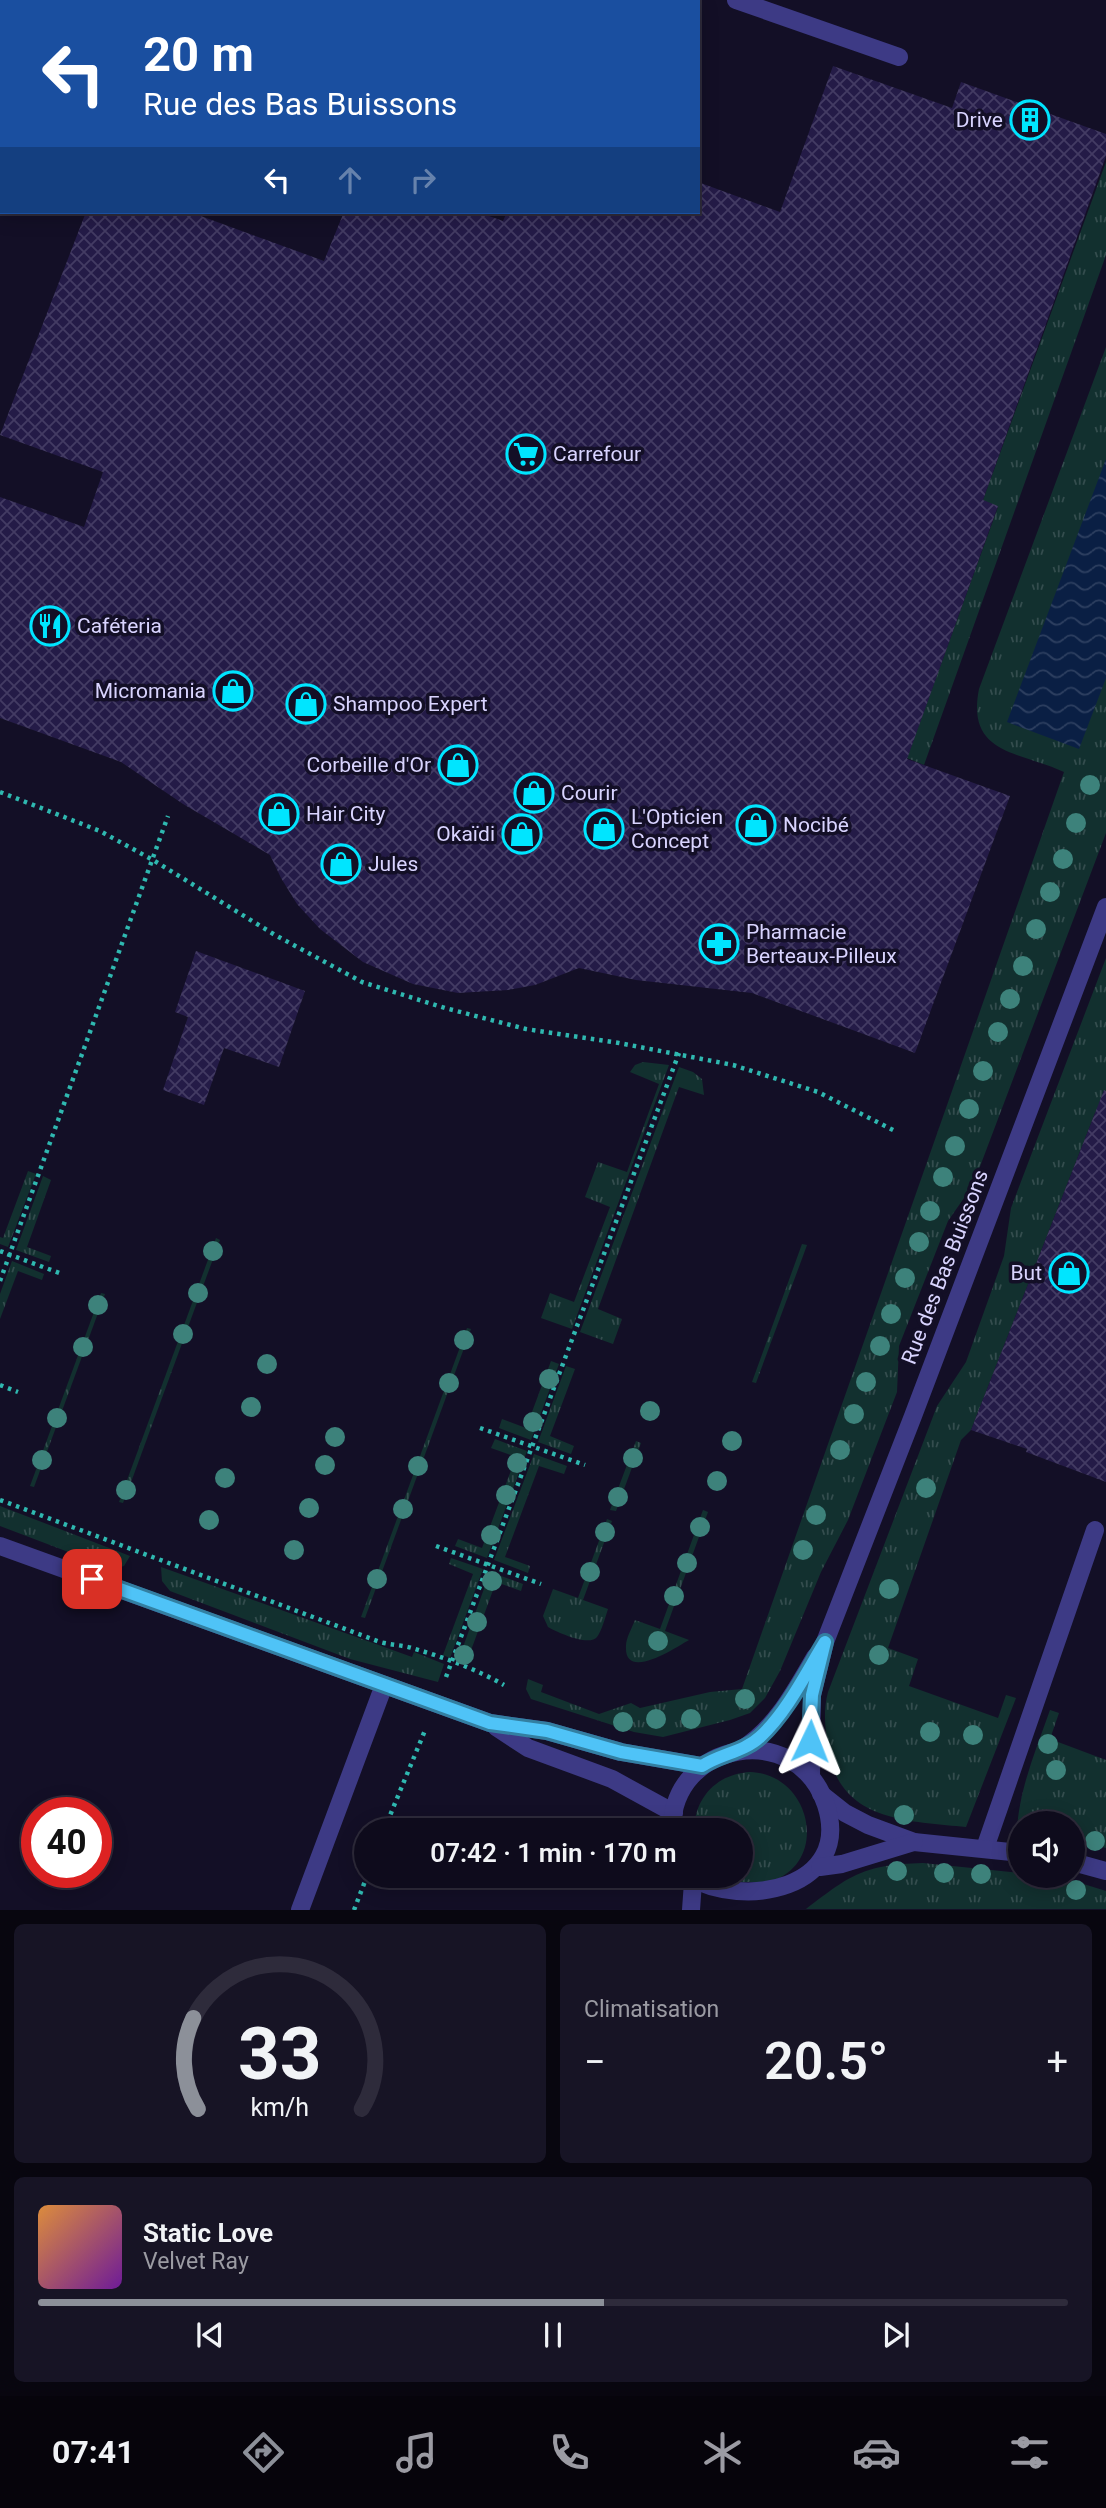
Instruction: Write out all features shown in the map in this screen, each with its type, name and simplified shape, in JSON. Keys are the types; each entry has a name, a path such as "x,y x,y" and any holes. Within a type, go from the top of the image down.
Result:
{"street":[{"path":"736,0 899,57"},
{"name":"Rue des Bas Buissons","path":"811,1777 812,1695 825,1642 1106,906"},
{"path":"985,1848 1095,1530"},
{"path":"0,1546 490,1723 547,1731 621,1752 702,1766"},
{"name":"Rue des Bas Buissons","path":"739,1751 760,1738 778,1716 825,1642"},
{"path":"300,1909 384,1685"},
{"path":"490,1723 528,1748 612,1779 667,1818"},
{"path":"674,1818 684,1787 702,1766 720,1756 739,1751 759,1750 778,1754 811,1777 821,1794 829,1818 828,1843 820,1867 806,1884 789,1897 768,1905 746,1908 717,1900 702,1888"},
{"path":"821,1794 845,1813 868,1825 914,1842 1008,1851"},
{"path":"820,1867 842,1864 914,1842"},
{"path":"1085,1865 1106,1871"},
{"path":"690,1888 691,1909"}],"path":[{"path":"0,792 100,831 153,860 275,935 362,982 445,1008 526,1029 679,1053 733,1065 818,1092 895,1131"},
{"path":"0,1281 168,816"},
{"path":"389,1818 436,1705 679,1053"},
{"path":"0,1251 62,1274"},
{"path":"0,1385 18,1392"},
{"path":"480,1428 585,1465"},
{"path":"0,1500 380,1642 415,1649 452,1662 487,1675 504,1685"},
{"path":"436,1546 541,1584"},
{"path":"354,1909 362,1888"}],"green space":[{"path":"1106,162 1106,255 924,765 907,758 998,507 983,500"},
{"path":"1106,347 1106,833 973,1185 948,1221 899,1346 897,1392 848,1520 821,1572 780,1671 765,1698 750,1713 663,1737 634,1732 531,1699 526,1689 528,1679 543,1685 541,1692 599,1714 631,1703 640,1708 710,1692 742,1689 1064,772 1014,754 988,739 980,727 977,711 979,689"},
{"path":"1106,958 1106,1116 1095,1113 971,1430 961,1440 888,1648 918,1659 909,1686 998,1718 1006,1695 1016,1698 966,1827 898,1819 860,1803 845,1789 834,1771 825,1726 828,1692 937,1406 966,1362 1004,1256 1011,1208"},
{"path":"643,1062 669,1065 572,1329 541,1318 550,1293 574,1302 610,1207 585,1197 598,1162 627,1172 659,1084 630,1072 635,1065"},
{"path":"679,1067 702,1079 704,1095 679,1087 598,1309 622,1319 613,1344 580,1332"},
{"path":"28,1171 36,1174 8,1247 0,1244 0,1237 3,1238"},
{"path":"43,1176 51,1180 27,1247 51,1256 49,1262 16,1250"},
{"path":"216,1238 220,1240 123,1503 119,1502"},
{"path":"802,1244 807,1245 756,1383 752,1382"},
{"path":"12,1261 44,1274 42,1280 18,1271 0,1319 0,1294"},
{"path":"101,1293 105,1294 34,1487 30,1486"},
{"path":"467,1328 471,1329 467,1340 365,1618 361,1617"},
{"path":"551,1361 559,1364 531,1440 499,1428 502,1419 526,1428"},
{"path":"566,1366 575,1369 550,1436 574,1446 571,1454 538,1442"},
{"path":"495,1439 527,1451 487,1558 455,1546 458,1539 482,1548 516,1457 491,1448"},
{"path":"636,1441 641,1443 616,1511 610,1510"},
{"path":"534,1454 567,1466 564,1474 539,1466 505,1557 530,1566 528,1573 494,1560"},
{"path":"0,1506 130,1556 124,1566 113,1569 0,1526"},
{"path":"703,1510 708,1512 665,1631 689,1640 653,1659 633,1662 628,1657 626,1646 635,1620 660,1629"},
{"path":"607,1519 612,1521 583,1600 608,1609 597,1637 593,1640 580,1640 548,1627 543,1616 553,1589 578,1598"},
{"path":"451,1558 483,1569 450,1658 443,1655 473,1574 449,1564"},
{"path":"161,1567 412,1657 414,1652 444,1664 438,1682 350,1659 170,1591 162,1581"},
{"path":"490,1572 523,1584 521,1591 496,1582 466,1664 458,1661"},
{"path":"1050,1710 1059,1713 1050,1739 1106,1760 1106,1848 1085,1842 1085,1811 1019,1811"},
{"path":"750,1772 771,1776 787,1787 799,1802 806,1820 807,1838 802,1856 790,1871 769,1882 753,1882 753,1818 695,1818 710,1789 727,1777"},
{"path":"923,1863 1008,1872 1008,1888 1085,1888 1085,1884 1106,1891 1106,1909 806,1909 835,1887 859,1874 903,1864"}],"water":[{"path":"1106,459 1106,678 1079,749 1007,722"}],"building":[{"name":"Carrefour","path":"833,66 952,108 961,82 1106,134 1106,156 983,500 998,506 907,759 1010,796 915,1053 752,993 636,980 579,968 535,985 508,990 458,993 413,984 363,962 320,929 297,904 270,855 183,804 121,762 0,718 0,497 84,527 103,472 0,435 85,214 195,214 324,261 343,214 484,214 503,221 506,214 700,214 700,183 780,212"},
{"path":"196,951 305,991 279,1067 224,1048 204,1105 163,1090 188,1017 175,1012"},
{"name":"But","path":"1104,1090 1106,1482 1026,1452 1027,1449 971,1430"}],"place":[{"name":"Drive","path":"1030,120"},
{"name":"Carrefour","path":"526,454"},
{"name":"Caféteria","path":"50,626"},
{"name":"Micromania","path":"233,691"},
{"name":"Shampoo Expert","path":"306,704"},
{"name":"Corbeille d'Or","path":"458,765"},
{"name":"Courir","path":"534,793"},
{"name":"Hair City","path":"279,814"},
{"name":"Nocibé","path":"756,825"},
{"name":"L'Opticien Concept","path":"604,829"},
{"name":"Okaïdi","path":"522,834"},
{"name":"Jules","path":"341,864"},
{"name":"Pharmacie Berteaux-Pilleux","path":"719,944"},
{"name":"But","path":"1069,1273"}],"route":[{"path":"92,1579 490,1723 547,1731 621,1752 702,1766 729,1752 739,1751 760,1738 793,1694 825,1642 812,1695 810,1741"}]}
